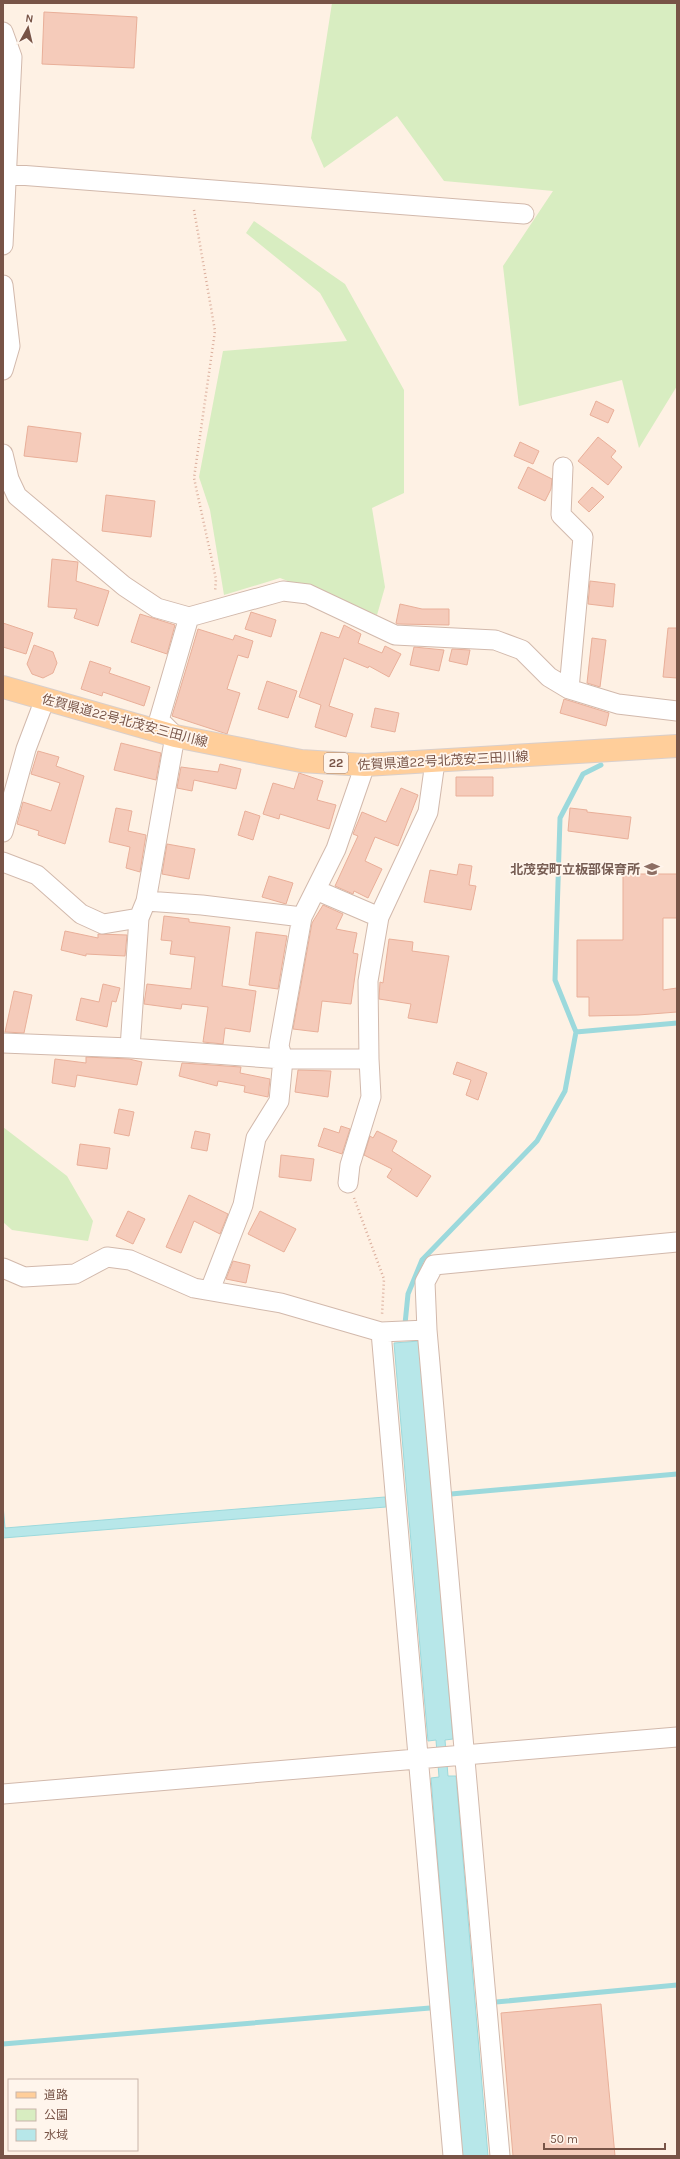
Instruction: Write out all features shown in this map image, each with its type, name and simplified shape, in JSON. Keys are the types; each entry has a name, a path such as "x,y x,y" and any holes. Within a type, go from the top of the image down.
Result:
{"main road":[{"name":"佐賀県道22号北茂安三田川線","path":"3,687 175,736 300,761 365,765 435,762 677,746"}],"street":[{"path":"3,32 12,57 3,245"},
{"path":"6,174 524,214"},
{"path":"3,284 10,346 3,370"},
{"path":"3,454 9,479 17,496 124,586 156,608 189,617 213,612 283,591 308,594 394,635 495,640 522,650 549,677 569,688 618,704 677,711"},
{"path":"564,468 561,515 583,537 569,688"},
{"path":"130,1048 142,909 175,736 159,720 189,617"},
{"path":"3,832 26,749 45,699"},
{"path":"348,1183 350,1165 371,1097 368,980 379,917 428,812 435,762"},
{"path":"210,1290 242,1204 256,1138 279,1101 283,1059 279,1046 302,917 336,849 365,765"},
{"path":"3,862 37,875 81,914 103,924 142,909 202,905 302,917"},
{"path":"316,890 379,917"},
{"path":"3,1043 130,1048 283,1059 369,1059"},
{"path":"453,2156 442,1757 424,1282 434,1265 677,1242"},
{"path":"3,1268 24,1278 75,1274 106,1257 130,1260 194,1288 281,1303 381,1332 426,1330"},
{"path":"381,1332 500,2156"},
{"path":"3,1794 677,1737"}],"path":[{"path":"194,210 215,331 194,478 216,579 213,612"},
{"path":"348,1183 384,1279 381,1332"}],"green space":[{"path":"332,3 677,3 677,386 639,448 622,380 519,406 503,266 553,191 444,181 397,116 324,168 311,138"},
{"path":"254,221 345,284 404,390 404,493 372,508 385,587 377,615 280,578 224,595 210,510 199,477 223,351 347,341 320,293 246,233"},
{"path":"3,1127 67,1176 93,1221 88,1241 12,1230 3,1222"}],"water":[{"path":"419,1341 453,1739 445,1740 448,1776 456,1776 488,2156 462,2156 431,1778 439,1777 436,1740 428,1741 394,1343"},
{"path":"385,1497 386,1507 3,1538 3,1505 5,1528"}],"building":[{"path":"44,12 137,17 134,68 42,64"},
{"path":"596,401 614,410 608,423 590,415"},
{"path":"28,426 81,433 77,462 24,456"},
{"path":"598,437 616,451 611,457 622,467 608,485 578,461"},
{"path":"520,442 539,451 533,464 514,456"},
{"path":"528,467 552,479 551,489 545,501 518,488"},
{"path":"592,487 604,497 589,512 578,502"},
{"path":"106,495 155,501 151,537 102,531"},
{"path":"52,559 78,562 76,581 109,591 98,626 74,618 77,609 48,607"},
{"path":"590,581 615,584 613,607 588,604"},
{"path":"400,604 422,609 449,609 449,625 398,624 396,623"},
{"path":"251,612 276,620 271,637 245,629"},
{"path":"140,614 175,625 167,654 131,642"},
{"path":"3,623 33,633 26,654 3,647"},
{"path":"344,625 361,634 358,643 382,653 385,646 401,654 389,677 369,666 368,668 344,658 329,706 353,714 346,737 315,727 321,705 299,697 321,632 339,638"},
{"path":"668,628 677,628 677,678 663,677"},
{"path":"198,629 233,640 235,635 253,641 248,658 238,655 227,689 240,693 227,734 172,716"},
{"path":"592,638 606,640 600,687 587,683"},
{"path":"34,645 53,652 57,663 53,673 43,678 32,674 27,664"},
{"path":"414,647 444,650 439,671 410,665"},
{"path":"452,649 470,650 467,665 449,661"},
{"path":"90,661 111,668 109,673 150,687 144,706 103,692 102,696 81,689"},
{"path":"267,681 297,691 288,718 258,709"},
{"path":"564,699 609,713 606,726 560,713"},
{"path":"375,708 399,713 395,732 371,727"},
{"path":"121,743 161,753 156,780 114,770"},
{"path":"38,751 59,757 56,766 84,776 65,844 38,835 39,831 17,824 23,802 51,811 60,783 31,774"},
{"path":"220,764 241,769 236,789 194,780 192,791 177,788 181,767 218,772"},
{"path":"299,773 323,781 317,800 336,805 329,829 280,814 279,819 263,814 273,783 294,789"},
{"path":"456,777 493,777 493,796 456,796"},
{"path":"401,788 418,795 398,846 375,837 365,861 382,869 368,898 354,891 353,894 335,886 358,836 353,834 362,812 386,822"},
{"path":"116,808 132,811 128,831 146,835 140,872 126,868 130,847 109,842"},
{"path":"570,808 587,810 587,812 631,817 628,839 568,831"},
{"path":"245,811 260,816 253,840 238,835"},
{"path":"167,844 195,849 189,879 162,874"},
{"path":"459,864 472,866 469,885 476,886 471,910 424,902 430,870 457,875"},
{"path":"623,874 677,874 677,918 663,918 663,990 677,988 677,1012 638,1015 589,1016 589,997 577,997 577,940 623,940"},
{"path":"269,876 293,883 286,904 262,897"},
{"path":"323,905 343,914 336,929 357,933 353,953 358,954 351,1004 322,1001 318,1032 293,1029 312,923"},
{"path":"164,916 189,919 189,922 230,927 222,986 256,991 250,1032 225,1028 223,1044 203,1042 208,1007 182,1004 181,1009 144,1004 147,984 191,989 195,957 170,954 172,941 161,940"},
{"path":"65,931 98,938 98,934 127,935 125,956 86,954 86,956 61,950"},
{"path":"256,932 287,936 278,989 249,985"},
{"path":"389,939 413,942 412,951 449,956 437,1023 408,1018 411,1004 379,999 380,982 383,983"},
{"path":"103,984 120,988 116,1002 112,1001 107,1027 76,1020 81,998 99,1002"},
{"path":"14,991 32,995 24,1033 5,1032"},
{"path":"86,1057 129,1059 142,1062 137,1085 77,1075 75,1087 52,1083 55,1059 86,1063"},
{"path":"457,1062 487,1073 478,1100 466,1095 471,1080 453,1074"},
{"path":"182,1063 241,1067 240,1073 270,1079 268,1097 244,1092 245,1086 218,1081 217,1086 179,1076"},
{"path":"298,1070 331,1071 328,1097 295,1092"},
{"path":"119,1109 134,1112 129,1136 114,1133"},
{"path":"341,1126 350,1129 342,1154 318,1146 324,1128 339,1133"},
{"path":"195,1131 210,1134 207,1151 191,1148"},
{"path":"377,1131 397,1141 392,1151 431,1176 417,1197 387,1177 392,1169 364,1155 370,1136 373,1138"},
{"path":"80,1144 110,1148 107,1169 77,1165"},
{"path":"281,1155 314,1159 311,1181 279,1177"},
{"path":"189,1195 228,1214 220,1234 194,1221 181,1253 166,1247"},
{"path":"128,1211 145,1219 133,1244 116,1236"},
{"path":"260,1211 296,1229 284,1252 248,1234"},
{"path":"233,1261 250,1265 246,1283 226,1279"},
{"path":"601,2004 615,2156 513,2156 501,2013"}],"waterway":[{"path":"405,1324 408,1294 422,1260 537,1141 565,1091 576,1032 555,980 560,818 583,774 601,765"},
{"path":"576,1032 677,1023"},
{"path":"451,1494 677,1474"},
{"path":"496,2002 677,1985"},
{"path":"3,2044 430,2008"}],"place":[{"name":"北茂安町立板部保育所","path":"652,869"}]}
